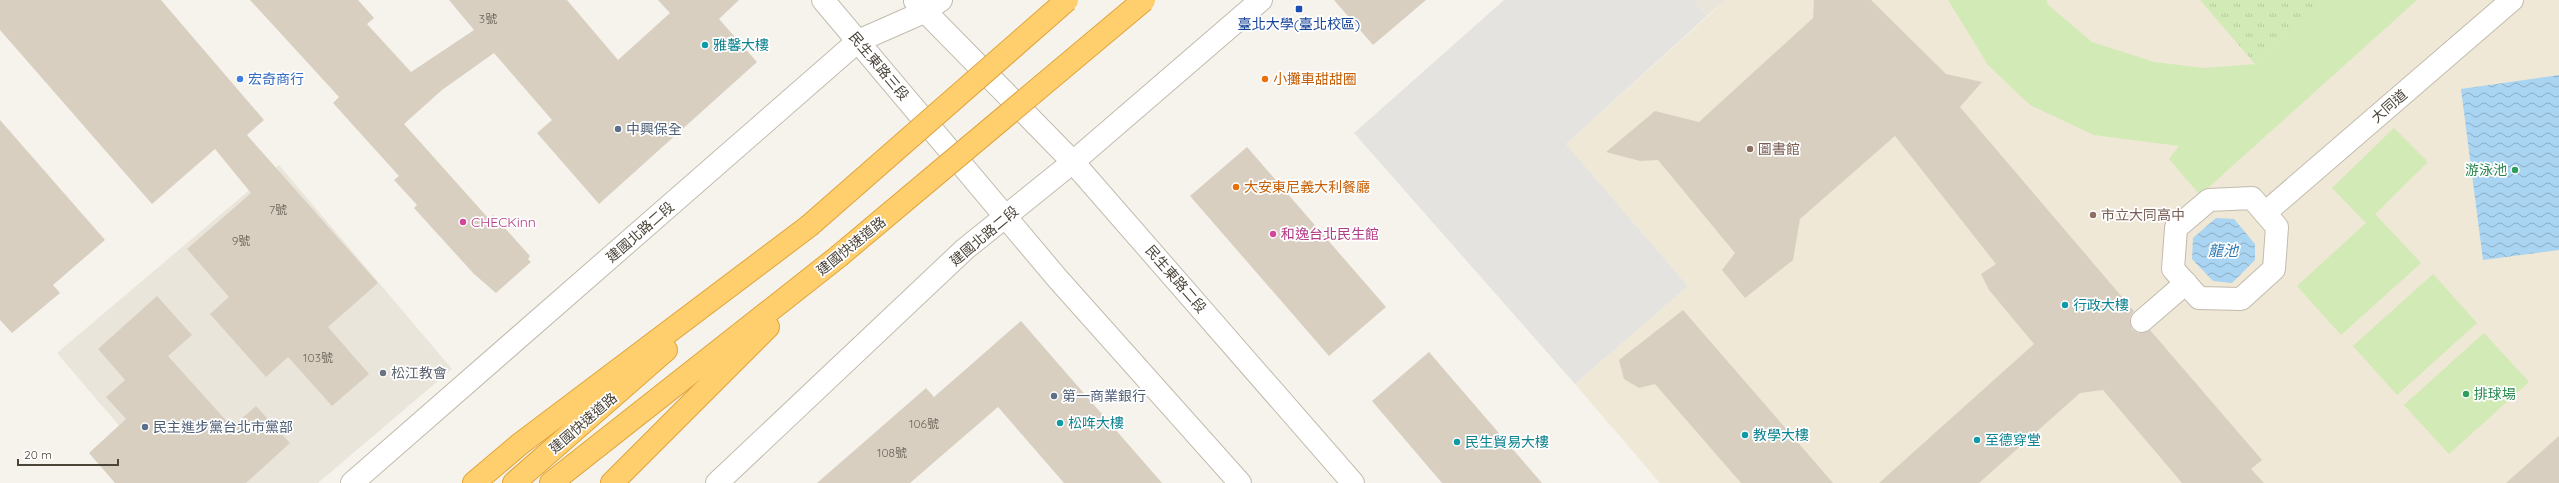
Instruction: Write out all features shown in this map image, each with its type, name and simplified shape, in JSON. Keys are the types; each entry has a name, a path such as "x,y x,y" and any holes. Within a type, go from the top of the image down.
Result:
{"highway":[{"name":"建國快速道路","path":"514,483 1067,0"},
{"name":"建國快速道路","path":"551,483 839,256 1144,0"},
{"path":"474,483 520,444 809,226"},
{"path":"612,483 839,256"}],"street":[{"name":"民生東路三段","path":"823,0 1007,217"},
{"name":"建國北路二段","path":"717,483 965,249 1007,217 1073,162 1261,0"},
{"name":"大同道","path":"2265,213 2512,0"},
{"name":"建國北路二段","path":"352,483 858,41 926,4"},
{"name":"民生東路二段","path":"926,4 993,81 1073,162 1353,483"},
{"path":"2252,198 2265,213 2277,227 2274,270 2241,299 2199,298 2173,269 2176,228 2209,200 2252,198"},
{"path":"1007,217 1057,278 1235,481"},
{"path":"2142,321 2186,284"}],"shaded area":[{"path":"1504,0 1694,0 1707,16 1566,144 1688,286 1575,384 1354,133"},
{"path":"1694,0 1726,0 1707,16"},
{"name":"市立大同高中","path":"1726,0 2559,0 2559,483 1660,483 1575,384 1688,286 1566,144"},
{"path":"279,165 452,369 318,483 168,483 57,353"}],"green space":[{"path":"1948,0 2046,0 2048,5 2092,42 2154,62 2204,68 2255,64 2326,0 2417,0 2200,195 2169,159 2179,146 2094,135 2030,105 1988,65"},
{"path":"2200,0 2326,0 2255,64"},
{"path":"2394,128 2428,162 2375,214 2421,263 2341,335 2297,286 2366,223 2332,188"},
{"path":"2433,274 2477,323 2397,395 2353,346"},
{"name":"排球場","path":"2484,333 2529,382 2449,454 2404,405"}],"water":[{"name":"游泳池","path":"2559,75 2559,250 2483,260 2461,89"},
{"name":"龍池","path":"2216,218 2234,219 2255,244 2255,260 2232,283 2213,281 2192,259 2193,238"}],"building":[{"path":"0,0 161,0 264,120 247,135 378,283 328,327 369,374 332,406 288,357 266,377 210,314 229,297 187,249 251,193 215,149 152,204 0,30"},
{"path":"250,0 358,0 374,18 367,24 411,72 474,30 449,0 567,0 618,60 670,13 658,0 739,0 719,19 757,62 599,204 537,133 552,120 494,53 442,90 404,124 489,219 493,215 530,256 528,259 531,262 496,293 474,274 414,208 417,205 394,180 399,176 333,103 339,97"},
{"path":"1334,0 1426,0 1373,45"},
{"path":"1814,0 1871,0 1946,74 1982,82 1960,107 2134,311 2130,317 2132,329 2138,333 2150,330 2262,460 2251,469 2264,483 2182,483 2103,390 2080,393 1979,483 1879,483 2034,344 1989,290 1981,274 1996,264 1895,136 1800,219 1793,260 1745,298 1722,270 1735,253 1658,160 1640,161 1606,152 1655,111 1699,122 1813,18"},
{"path":"0,120 105,240 53,285 60,293 12,333 0,320"},
{"name":"和逸台北民生館","path":"1247,147 1386,307 1329,356 1190,196"},
{"path":"157,296 192,335 168,356 232,427 256,406 290,443 246,483 115,483 89,453 126,419 106,397 125,380 98,349"},
{"name":"教學大樓","path":"1683,310 1833,483 1741,483 1655,384 1639,388 1624,379 1619,360"},
{"name":"松哖大樓","path":"1021,321 1162,483 1064,483 998,407 910,483 817,483 926,388 934,397"},
{"name":"民生貿易大樓","path":"1429,352 1542,483 1442,483 1372,401"},
{"path":"2559,436 2559,483 2506,483"}],"place":[{"name":"臺北大學(臺北校區)","path":"1299,9"},
{"name":"雅馨大樓","path":"705,45"},
{"name":"宏奇商行","path":"240,79"},
{"name":"小攤車甜甜圈","path":"1265,79"},
{"name":"中興保全","path":"618,129"},
{"name":"圖書館","path":"1750,149"},
{"name":"游泳池","path":"2515,170"},
{"name":"大安東尼義大利餐廳","path":"1236,187"},
{"name":"市立大同高中","path":"2093,215"},
{"name":"CHECKinn","path":"463,222"},
{"name":"和逸台北民生館","path":"1273,234"},
{"name":"行政大樓","path":"2065,305"},
{"name":"松江教會","path":"383,373"},
{"name":"排球場","path":"2466,394"},
{"name":"第一商業銀行","path":"1054,396"},
{"name":"松哖大樓","path":"1060,423"},
{"name":"民主進步黨台北市黨部","path":"145,427"},
{"name":"教學大樓","path":"1745,435"},
{"name":"至德穿堂","path":"1977,440"},
{"name":"民生貿易大樓","path":"1457,442"}]}
